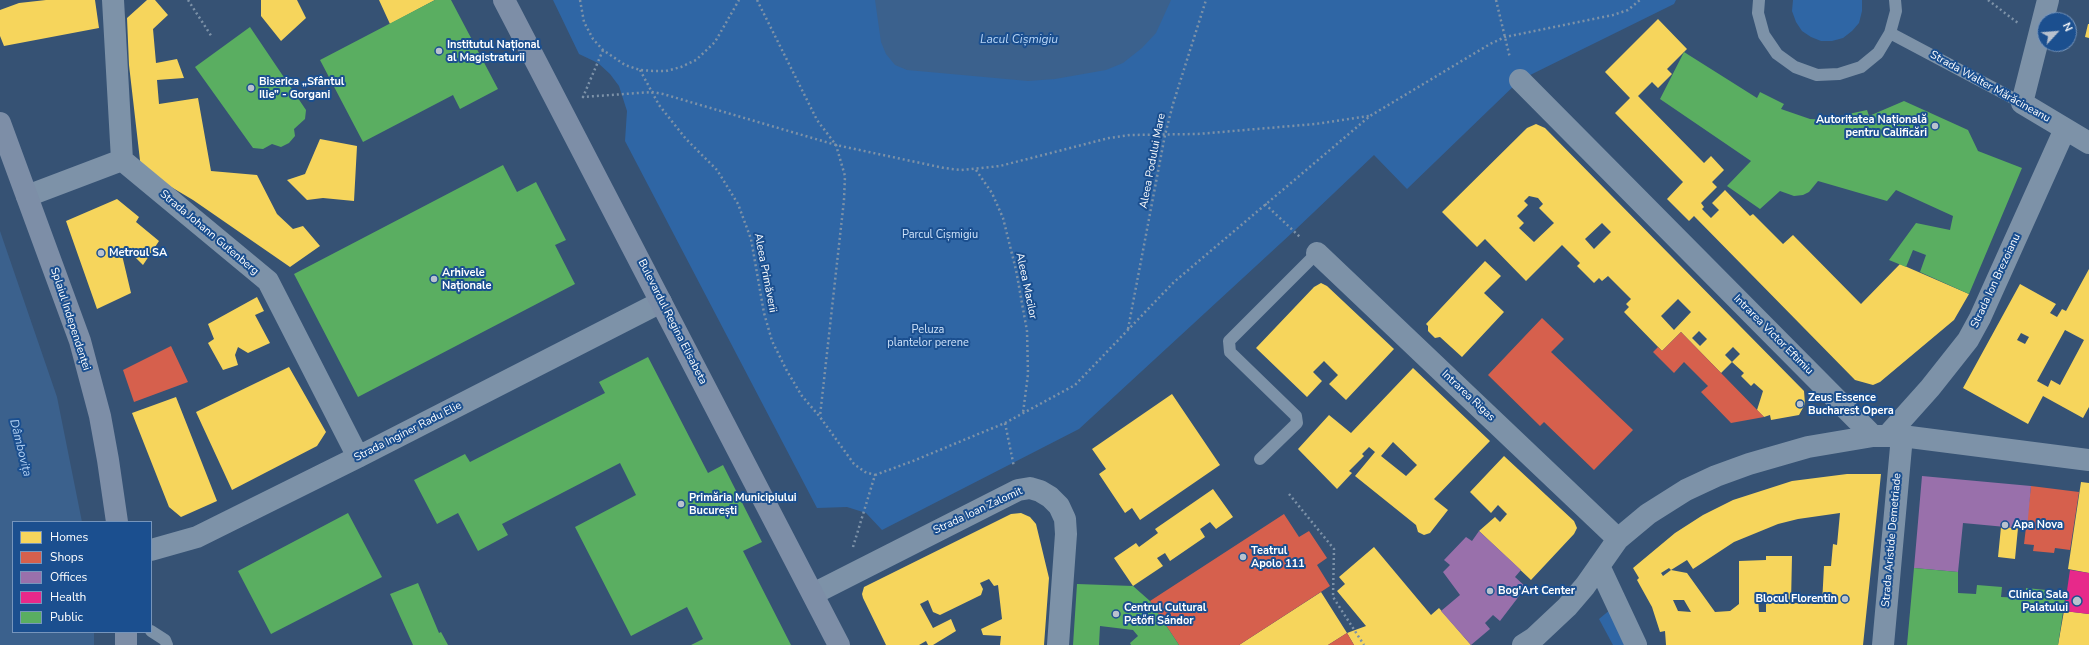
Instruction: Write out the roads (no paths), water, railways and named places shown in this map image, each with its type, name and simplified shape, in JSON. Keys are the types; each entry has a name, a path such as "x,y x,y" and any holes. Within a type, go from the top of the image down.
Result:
{"main road":[{"name":"Bulevardul Regina Elisabeta","path":"504,0 839,645"},
{"name":"Splaiul Independenței","path":"0,123 80,341 90,378 108,460 117,521"},
{"path":"126,633 126,645"}],"street":[{"path":"27,196 122,160 113,0"},
{"path":"2022,103 2048,0"},
{"name":"Intrarea Victor Eftimiu","path":"1520,80 1887,436"},
{"name":"Strada Walter Mărăcineanu","path":"2022,103 2089,143"},
{"name":"Strada Ion Brezoianu","path":"1887,436 1930,388 1971,334 1980,318 2065,128"},
{"name":"Strada Johann Gutenberg","path":"122,160 268,282 358,457"},
{"name":"Intrarea Rigas","path":"1317,253 1618,539"},
{"name":"Strada Inginer Radu Elie","path":"152,550 197,537 358,457 661,302"},
{"path":"1523,645 1534,638 1567,607 1585,586 1618,539 1665,502 1716,476 1780,454 1837,441 1887,436 2089,460"},
{"name":"Strada Aristide Demetriade","path":"1883,645 1887,436"},
{"name":"Strada Ioan Zalomit","path":"813,594 843,577 1018,490 1030,488 1050,496 1059,506 1065,519 1066,534 1058,645"},
{"path":"1599,566 1636,645"}],"lane":[{"path":"1759,0 1758,13 1764,35 1777,54 1795,68 1817,75 1840,74 1861,67 1878,53 1890,33 1896,11 1895,0"},
{"name":"Strada Walter Mărăcineanu","path":"1890,33 2022,103"},
{"path":"1260,459 1297,423 1296,416 1230,352 1229,341 1317,253"},
{"path":"152,632 165,640 167,645"}],"water":[{"name":"Lacul Cișmigiu","path":"875,0 1171,0 1156,33 1142,48 1123,63 1106,70 1055,79 1028,81 907,70 895,65 886,54 881,42"},
{"name":"Dâmbovița","path":"0,231 57,397 82,521 12,521 12,633 94,633 94,645 0,645"}],"place":[{"name":"Institutul Național al Magistraturii","path":"439,51"},
{"name":"Biserica „Sfântul Ilie” - Gorgani","path":"251,88"},
{"name":"Autoritatea Națională pentru Calificări","path":"1935,126"},
{"name":"Metroul SA","path":"101,253"},
{"name":"Arhivele Naționale","path":"434,279"},
{"name":"Zeus Essence Bucharest Opera","path":"1800,404"},
{"name":"Primăria Municipiului București","path":"681,504"},
{"name":"Apa Nova","path":"2005,525"},
{"name":"Teatrul Apolo 111","path":"1243,557"},
{"name":"Bog'Art Center","path":"1490,591"},
{"name":"Blocul Florentin","path":"1845,599"},
{"name":"Clinica Sala Palatului","path":"2077,601"},
{"name":"Centrul Cultural Petőfi Sándor","path":"1116,614"}],"park label":[{"name":"Parcul Cișmigiu","path":"940,235"},
{"name":"Peluza plantelor perene","path":"928,336"}]}
